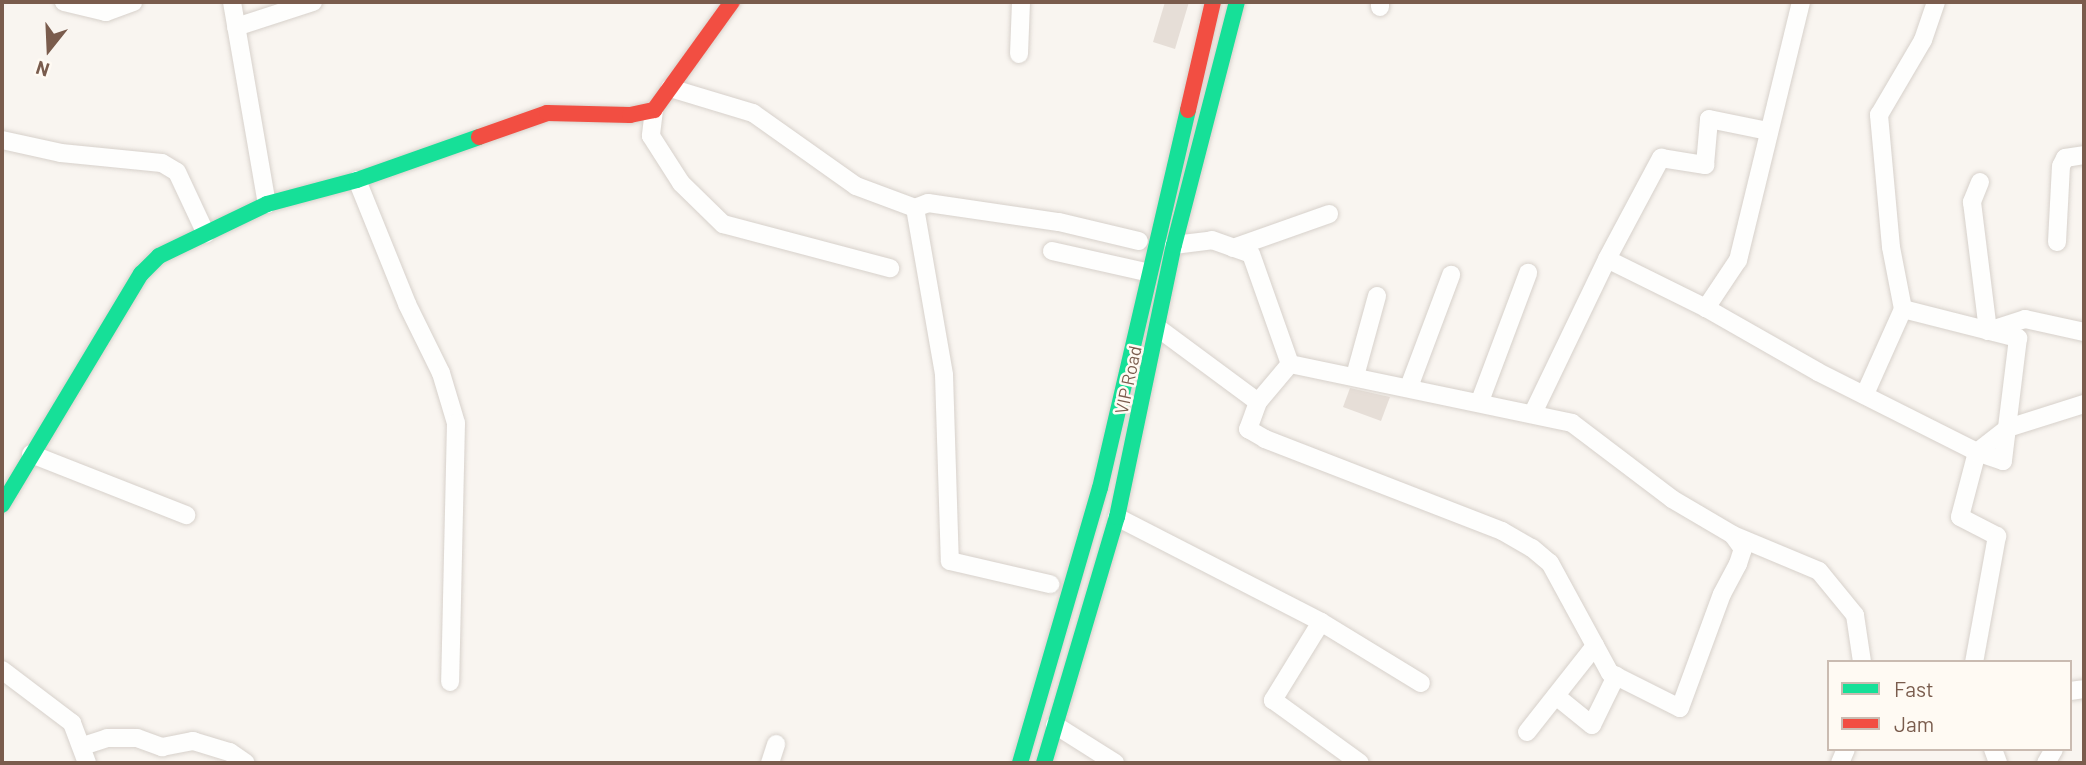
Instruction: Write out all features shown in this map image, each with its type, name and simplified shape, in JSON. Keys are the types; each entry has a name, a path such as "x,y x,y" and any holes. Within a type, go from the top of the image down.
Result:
{"main road":[{"path":"2,505 141,274 159,256 267,204 357,180 547,113 630,115 654,110 732,2"},
{"name":"VIP Road","path":"1020,763 1100,488 1146,272 1213,2"},
{"name":"VIP Road","path":"1044,763 1117,517 1174,245 1237,2"}],"street":[{"path":"64,2 106,12 134,2"},
{"path":"232,2 267,204"},
{"path":"236,27 313,2"},
{"path":"1019,54 1021,2"},
{"path":"1706,308 1738,260 1801,2"},
{"path":"1865,394 1903,309 1892,247 1879,115 1923,40 1936,2"},
{"path":"670,88 753,113 856,186 915,208 928,203 1059,222 1139,241"},
{"path":"654,110 650,136 681,183 723,225 890,268"},
{"path":"1533,413 1607,259 1661,158 1705,166 1709,119 1768,131"},
{"path":"2,140 61,153 162,163 177,172 206,234"},
{"path":"2057,243 2061,166 2065,158 2084,155"},
{"path":"357,180 407,304 441,373 456,424 450,682"},
{"path":"1980,182 1972,202 1988,331"},
{"path":"915,208 944,375 950,561 1050,584"},
{"path":"1233,248 1329,214"},
{"path":"1174,245 1212,240 1251,254 1290,364"},
{"path":"1052,251 1146,272"},
{"path":"1607,259 1706,308 1978,452 2003,461 2018,338 1903,309"},
{"path":"1480,401 1528,273"},
{"path":"1409,387 1451,275"},
{"path":"1355,376 1377,296"},
{"path":"1988,331 2025,319 2084,332"},
{"path":"1158,328 1258,402"},
{"path":"1290,364 1480,401 1572,423 1672,499 1733,536 1819,572 1856,615 1862,660"},
{"path":"1290,364 1258,402 1248,429 1265,439 1502,531 1532,548 1550,563 1595,646 1616,676 1680,708 1722,594 1743,548 1733,536"},
{"path":"2007,430 2084,404"},
{"path":"1973,660 1997,536 1960,517 1978,452"},
{"path":"31,454 186,515"},
{"path":"1117,517 1321,622 1421,683"},
{"path":"1321,622 1273,700 1360,763"},
{"path":"1527,732 1595,646"},
{"path":"2,670 72,723 85,755 107,738 137,738 162,747 193,741 230,752 246,763"},
{"path":"1556,696 1592,725 1616,676"},
{"path":"1055,726 1115,763"},
{"path":"770,763 776,744"}],"building":[{"path":"1165,2 1189,2 1175,49 1153,42"},
{"path":"1350,388 1390,397 1381,421 1343,407"}],"traffic: fast":[{"path":"1044,763 1117,517 1174,245 1237,2"},
{"path":"1020,763 1100,488 1188,110"},
{"path":"2,505 141,274 159,256 267,204 357,180 479,137"}],"traffic: jam":[{"path":"479,137 547,113 630,115 654,110 732,2"},
{"path":"1188,110 1213,2"}]}
